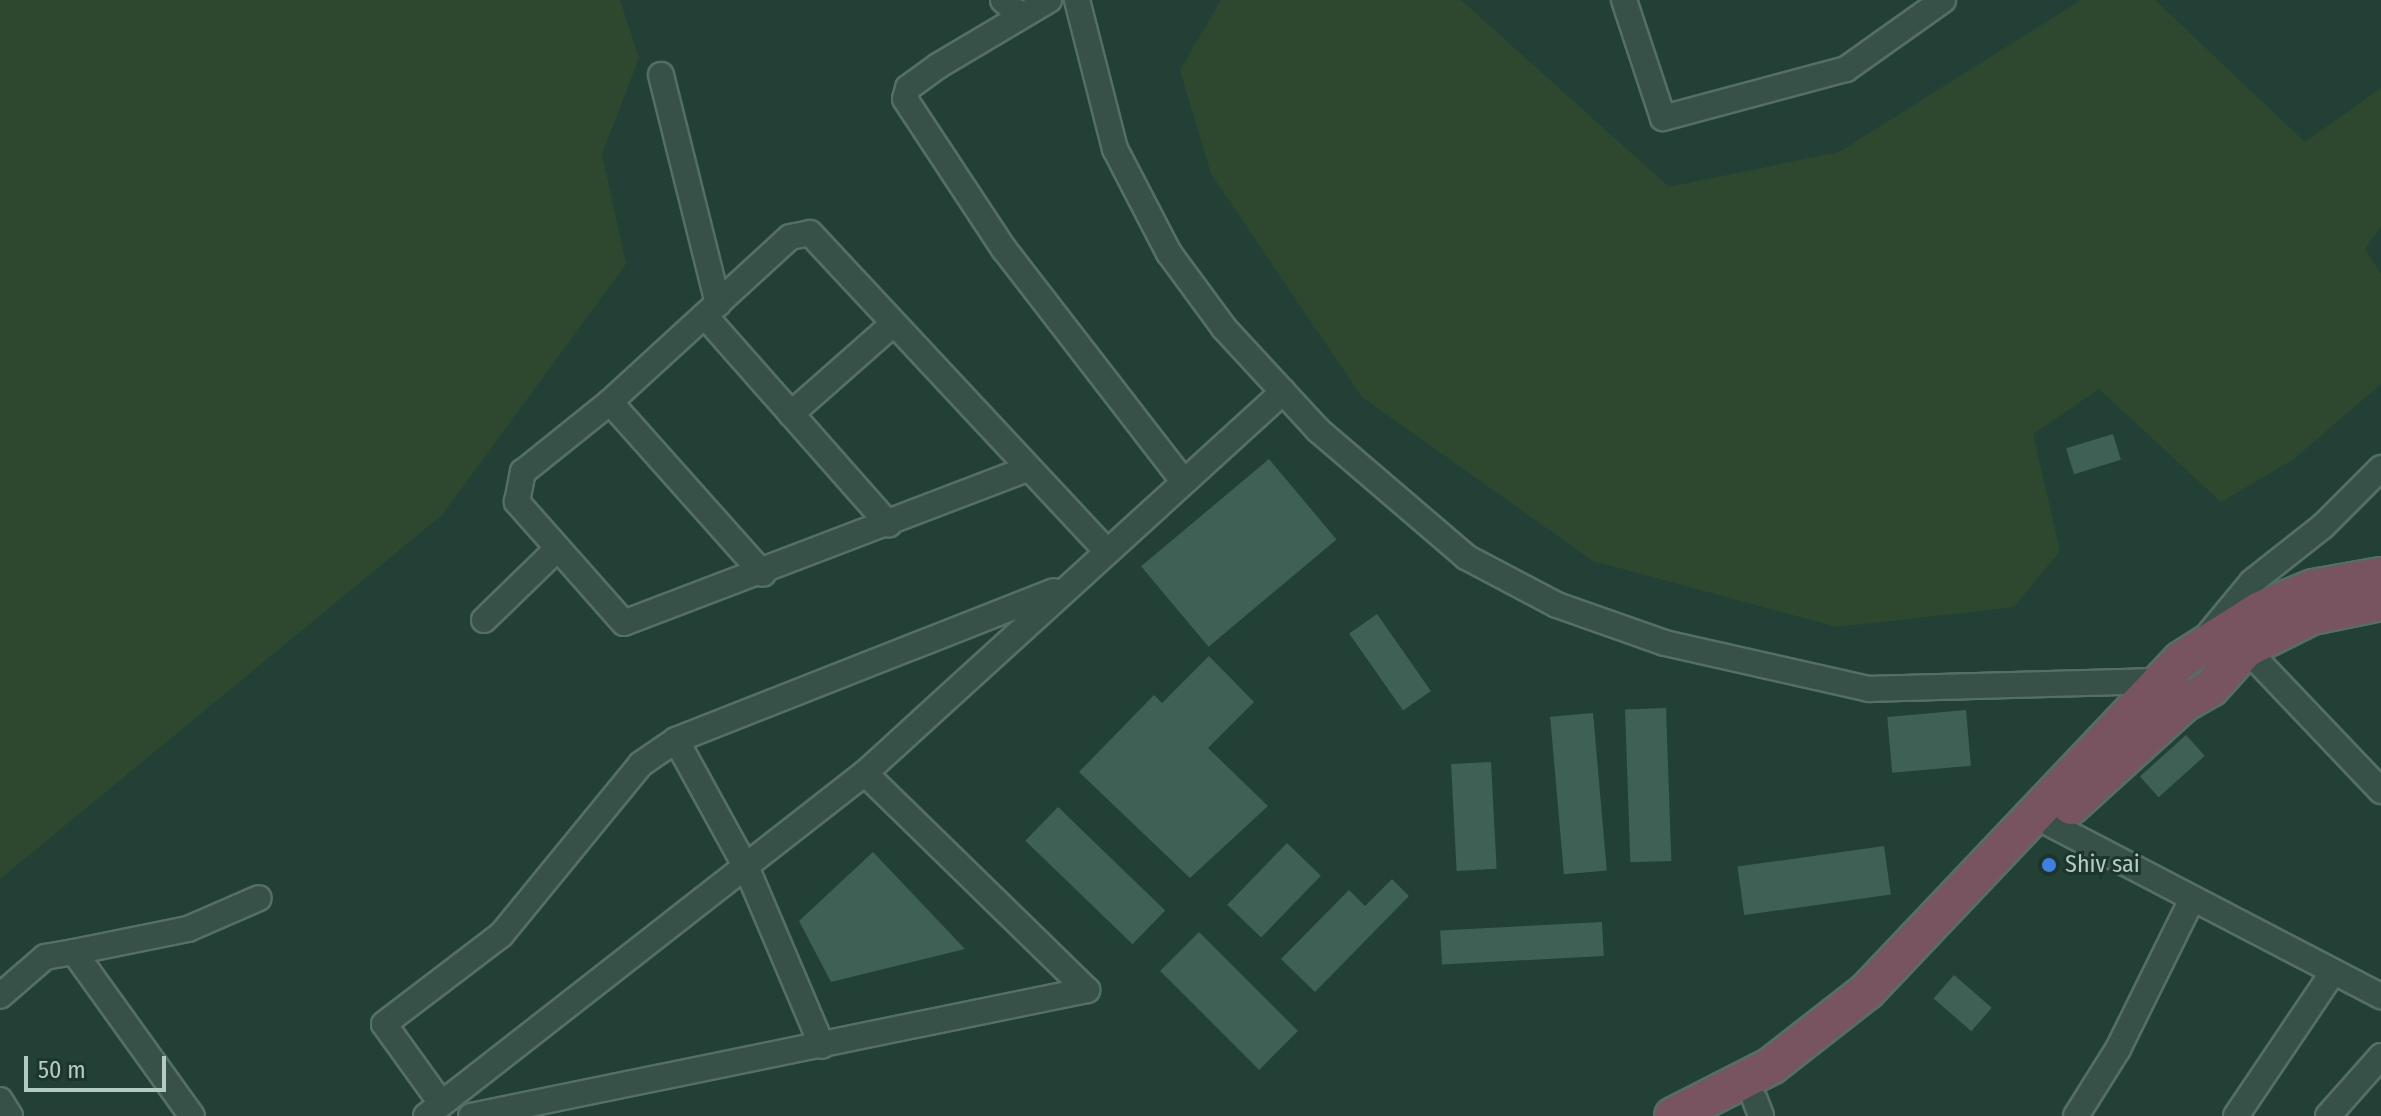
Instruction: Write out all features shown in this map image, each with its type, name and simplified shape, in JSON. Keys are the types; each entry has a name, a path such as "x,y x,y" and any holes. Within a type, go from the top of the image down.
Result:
{"highway":[{"path":"1673,1116 1771,1066 1857,999 2260,610 2313,588 2381,576"},
{"path":"1722,1116 1758,1108 1859,1029 2190,675 2312,616 2381,602"}],"street":[{"path":"1049,0 1012,8 908,88 905,99 1004,249 1183,481"},
{"path":"1077,0 1115,149 1169,253 1283,392 1387,492 1466,557 1557,605 1665,643 1869,689 2190,675 2215,623 2252,582 2323,526 2381,468"},
{"path":"1624,0 1663,118 1846,69 1943,0"},
{"path":"661,75 711,310 791,414 889,525"},
{"path":"1027,469 763,574 624,623 556,550 517,502 523,472 610,402 790,237 810,233 1027,469 1106,550"},
{"path":"791,414 893,324"},
{"path":"1068,586 676,740 641,764 501,935 384,1024 434,1110 747,869 865,773 1068,586 1106,550 1283,392"},
{"path":"610,402 763,574"},
{"path":"484,620 556,550"},
{"path":"2246,649 2381,791"},
{"path":"676,740 747,869 822,1046"},
{"path":"471,1116 1087,990 865,773"},
{"path":"2052,825 2191,901 2381,996"},
{"path":"0,996 45,957 188,929 259,898"},
{"path":"2076,1116 2118,1049 2191,901"},
{"path":"74,952 192,1116"},
{"path":"2236,1116 2333,972"},
{"path":"2328,1116 2381,1056"},
{"path":"0,1100 10,1116"}],"green space":[{"path":"0,0 620,0 639,58 602,154 626,264 442,515 0,879"},
{"path":"1221,0 1461,0 1669,187 1839,152 2081,0 2155,0 2305,142 2381,88 2381,227 2365,249 2381,274 2381,384 2294,459 2221,502 2099,389 2033,434 2060,551 2014,607 1837,627 1593,561 1362,397 1211,174 1180,70"}],"building":[{"path":"2113,434 2121,460 2074,474 2066,448"},
{"path":"1269,459 1336,539 1209,647 1141,566"},
{"path":"1377,614 1431,691 1403,711 1349,634"},
{"path":"1209,656 1254,702 1208,748 1268,806 1190,878 1079,772 1154,695 1162,703"},
{"path":"1666,708 1671,861 1630,862 1625,709"},
{"path":"1966,710 1971,766 1892,773 1887,717"},
{"path":"1593,713 1607,870 1564,874 1550,717"},
{"path":"2186,735 2205,756 2159,797 2140,776"},
{"path":"1491,762 1497,869 1457,871 1451,764"},
{"path":"1058,807 1165,911 1133,944 1025,841"},
{"path":"1287,843 1321,876 1261,938 1227,905"},
{"path":"1884,846 1891,895 1744,915 1737,867"},
{"path":"873,852 965,949 831,982 799,921"},
{"path":"1392,879 1409,896 1315,992 1281,959 1349,890 1365,906"},
{"path":"1602,922 1604,956 1442,964 1440,930"},
{"path":"1199,932 1298,1031 1259,1070 1160,971"},
{"path":"1954,975 1992,1008 1971,1031 1934,998"}],"place":[{"name":"Shiv sai","path":"2049,865"}]}
